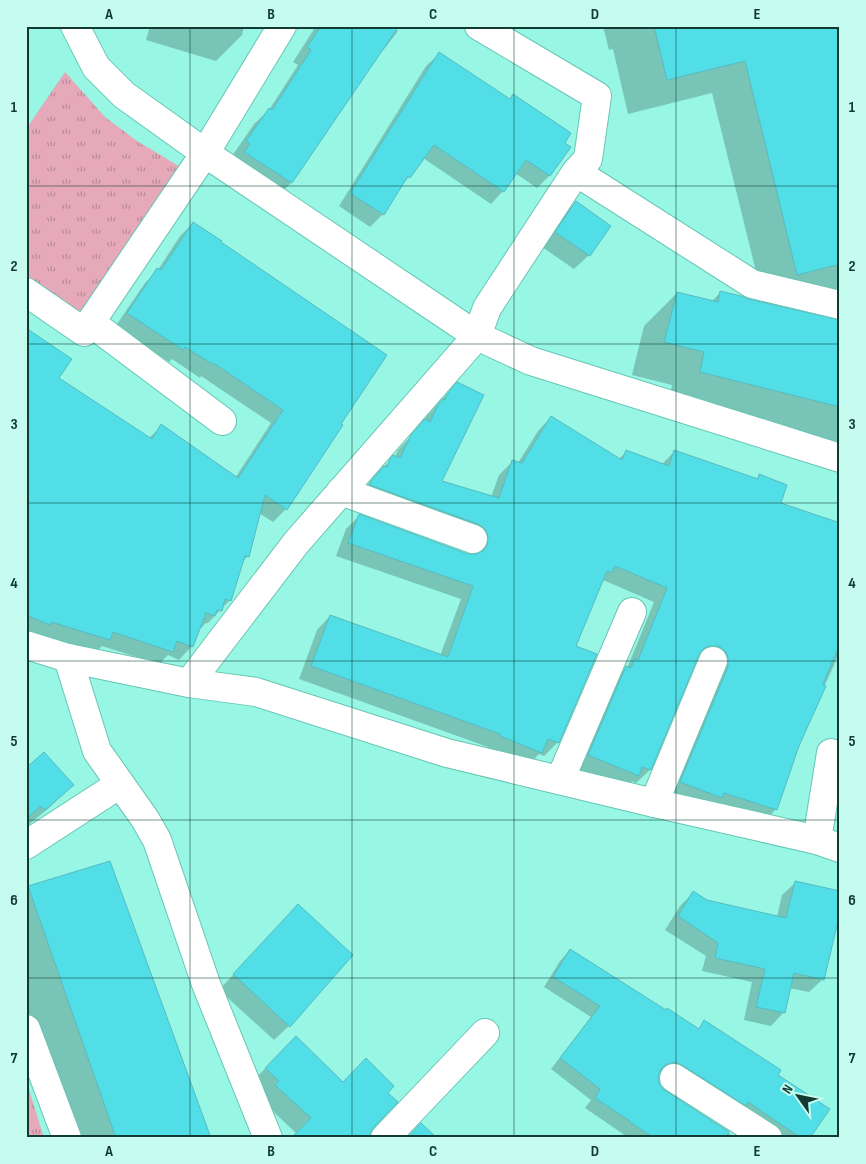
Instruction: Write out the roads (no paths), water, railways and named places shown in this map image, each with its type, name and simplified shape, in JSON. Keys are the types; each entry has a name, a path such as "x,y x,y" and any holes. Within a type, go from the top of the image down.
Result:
{"street":[{"path":"75,26 96,67 124,95 206,153 477,336 531,361 840,458"},
{"path":"26,292 84,332 206,153 282,26"},
{"path":"189,682 296,543 477,336 487,308 576,172 588,158 597,96 479,26"},
{"path":"576,172 752,284 840,305"},
{"path":"90,322 222,421"},
{"path":"341,491 473,539"},
{"path":"560,780 632,612"},
{"path":"26,645 68,658 189,682 256,692 447,753 829,844 831,752"},
{"path":"68,658 97,751 145,819 157,840 206,984 268,1138"},
{"path":"654,803 713,661"},
{"path":"26,844 120,784"},
{"path":"26,1029 67,1138"},
{"path":"385,1138 485,1034"},
{"path":"674,1078 768,1138"}]}
